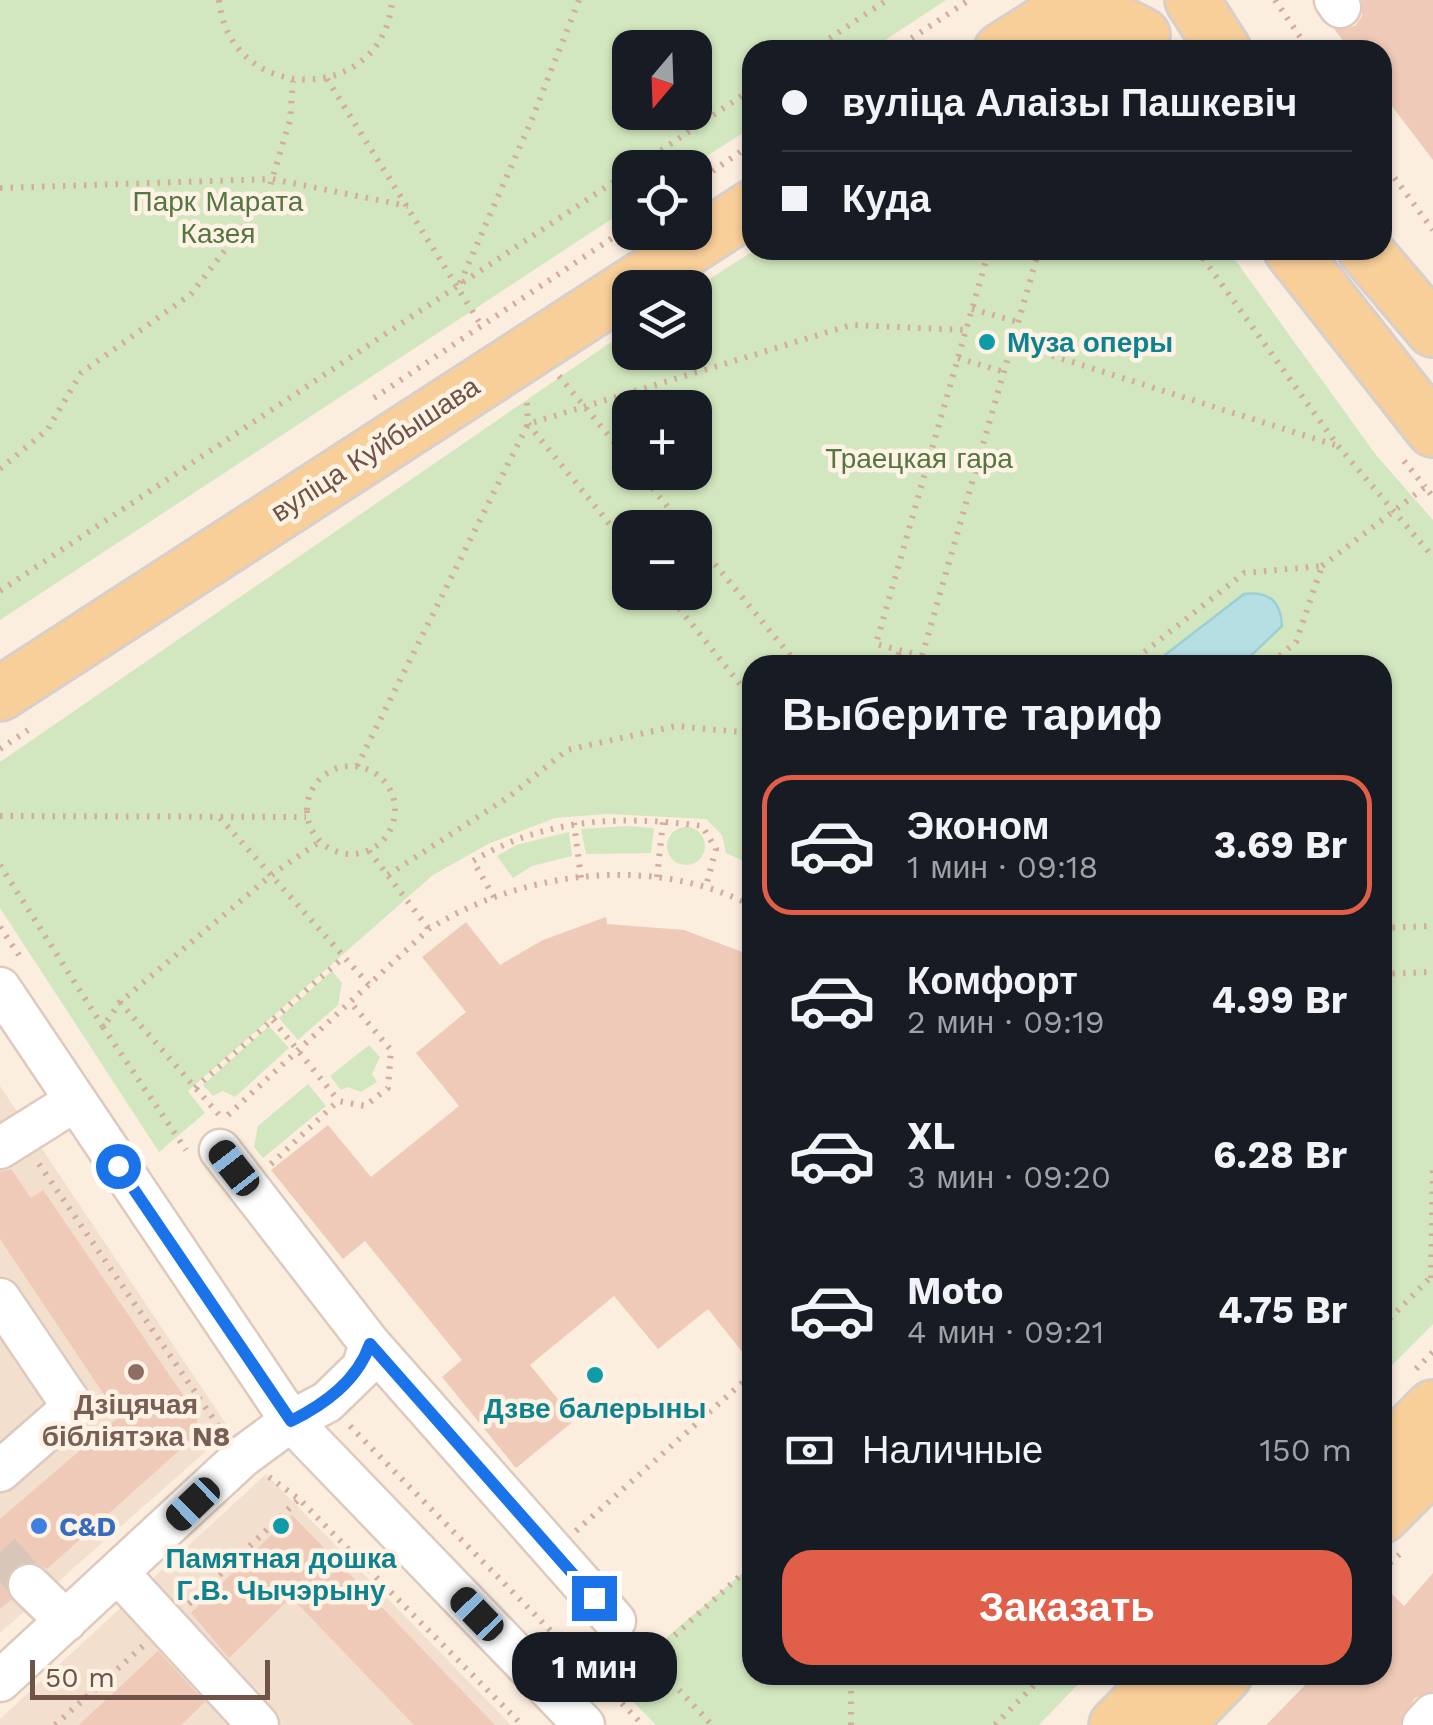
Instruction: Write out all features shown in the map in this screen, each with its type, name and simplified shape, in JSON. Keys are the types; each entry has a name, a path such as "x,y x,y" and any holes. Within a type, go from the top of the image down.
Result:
{"main road":[{"path":"1192,0 1218,40"},
{"path":"1016,40 1065,6 1102,14 1138,28"},
{"name":"вуліца Куйбышава","path":"0,694 742,213"},
{"path":"1301,260 1409,366 1433,430"},
{"path":"1374,260 1433,330"},
{"path":"1392,1448 1433,1408"},
{"path":"1392,1506 1433,1465"},
{"path":"1116,1725 1156,1685"},
{"path":"1176,1725 1215,1685"}],"street":[{"path":"11,974 75,1101 280,1407 584,1725"},
{"path":"10,1142 75,1101"},
{"path":"222,1135 248,1185 370,1344 614,1621"},
{"path":"0,1299 73,1406 0,1471"},
{"path":"0,1681 242,1457 280,1407 327,1402 362,1368 370,1344"},
{"path":"120,1574 258,1725"},
{"path":"29,1584 66,1621"},
{"path":"1423,1725 1433,1714"}],"path":[{"path":"220,0 221,18 236,48 262,70 293,81 327,79 358,64 381,38 392,0"},
{"path":"459,284 532,119 579,0"},
{"path":"827,40 887,0"},
{"path":"909,40 969,0"},
{"path":"1275,0 1301,40"},
{"path":"327,79 482,326"},
{"path":"0,470 48,428 81,374 191,294 267,196 290,120 293,81"},
{"path":"660,150 742,96"},
{"path":"712,171 742,151"},
{"path":"1392,174 1433,230"},
{"path":"0,188 272,180 408,206"},
{"path":"0,591 612,182"},
{"path":"918,655 876,644 986,260"},
{"path":"922,655 1036,260"},
{"path":"1204,260 1338,446 1398,511 1433,557"},
{"path":"972,310 1018,322"},
{"path":"528,424 851,325 966,330"},
{"path":"1012,343 1338,446"},
{"path":"958,358 1004,372"},
{"path":"549,364 612,439"},
{"path":"357,766 528,424 526,386"},
{"path":"528,424 612,527"},
{"path":"1141,655 1244,573 1322,566 1398,511 1424,487 1433,497"},
{"path":"654,490 670,510"},
{"path":"712,561 790,655"},
{"path":"1281,655 1296,642 1322,566"},
{"path":"680,610 742,687"},
{"path":"899,655 900,650"},
{"path":"388,874 510,796 567,750 676,726 742,732"},
{"path":"344,766 357,766 382,779 395,804 390,832 368,851 343,854 320,842 306,817 306,803 319,779 344,766"},
{"path":"0,816 306,817"},
{"path":"220,817 371,986"},
{"path":"657,876 664,822"},
{"path":"494,897 474,861 551,826 574,824 664,822 702,826 712,836 716,849 706,886"},
{"path":"574,824 581,878"},
{"path":"0,865 104,1027 120,1002 274,873 320,842"},
{"path":"368,851 429,929"},
{"path":"120,1002 196,1088 222,1135 299,1052 429,929 466,905 581,878 657,876 706,886 742,902"},
{"path":"1392,928 1433,926"},
{"path":"0,927 11,974"},
{"path":"196,1088 344,957"},
{"path":"1392,974 1433,972"},
{"path":"273,1020 338,1100 365,1106 388,1088 390,1050 352,1004"},
{"path":"248,1185 338,1100"},
{"path":"10,1142 224,1434 280,1407"},
{"path":"1392,1316 1432,1276 1433,1164"},
{"path":"552,1551 742,1383"},
{"path":"327,1402 643,1725"},
{"path":"242,1457 299,1499 522,1725"},
{"path":"651,1659 742,1574"},
{"path":"614,1621 712,1725"},
{"path":"851,1685 851,1725"},
{"path":"996,1725 1034,1685"}],"shaded area":[{"path":"0,1086 230,1430 0,1633"},
{"path":"266,1474 511,1725 0,1725 0,1719"}],"green space":[{"name":"Парк Марата Казея","path":"0,0 946,0 885,40 742,40 742,133 712,153 612,150 612,219 0,620"},
{"name":"Траецкая гара","path":"742,258 1235,260 1376,455 1433,520 1433,1324 1392,1365 1392,655 742,655 742,860 726,853 722,835 706,819 607,814 555,818 488,844 433,875 188,1091 205,1113 159,1152 0,908 0,762 612,341 612,370 712,370 712,277"},
{"path":"686,827 699,833 705,846 699,859 686,865 673,859 667,846 673,833"},
{"path":"654,828 651,853 586,854 581,829"},
{"path":"569,832 572,856 532,866 513,878 497,856 516,845"},
{"path":"332,971 342,983 338,1005 298,1040 279,1018"},
{"path":"269,1026 289,1048 235,1097 223,1091 213,1096 203,1085"},
{"path":"369,1045 380,1057 372,1074 377,1082 361,1092 347,1087 341,1090 330,1076"},
{"path":"308,1084 326,1106 263,1158 254,1147 258,1126"},
{"path":"742,1573 742,1685 1077,1685 1039,1725 656,1725 614,1682"}],"water":[{"path":"1244,594 1267,596 1279,610 1282,626 1252,655 1165,655"}],"building":[{"path":"1362,0 1433,0 1433,160 1392,106 1392,40 1342,40 1334,29 1355,26 1362,16"},
{"path":"606,917 607,924 684,930 742,952 742,1352 708,1309 658,1349 614,1296 530,1365 575,1420 516,1468 442,1377 462,1360 365,1241 343,1259 271,1170 328,1125 371,1177 459,1106 416,1053 466,1012 422,957 466,922 500,965 543,940"},
{"path":"11,1169 31,1198 43,1190 198,1417 193,1438 47,1569 34,1562 13,1568 6,1580 11,1600 0,1609 0,1519 119,1417 0,1239 0,1172"},
{"path":"292,1515 495,1725 414,1725 291,1597 229,1658 191,1613"},
{"path":"1433,1573 1433,1691 1415,1698 1400,1725 1266,1725 1305,1685 1392,1685 1392,1594 1404,1606"},
{"path":"158,1651 205,1702 181,1725 79,1725"}],"tunnel":[{"path":"0,1552 29,1585"}],"place":[{"name":"Муза оперы","path":"987,342"},
{"name":"Дзіцячая бібліятэка N8","path":"136,1372"},
{"name":"Дзве балерыны","path":"595,1375"},
{"name":"C&D","path":"39,1526"},
{"name":"Памятная дошка Г.В. Чычэрыну","path":"281,1526"}],"route":[{"path":"118,1166 291,1421 327,1402 362,1368 370,1344 594,1598"}]}
